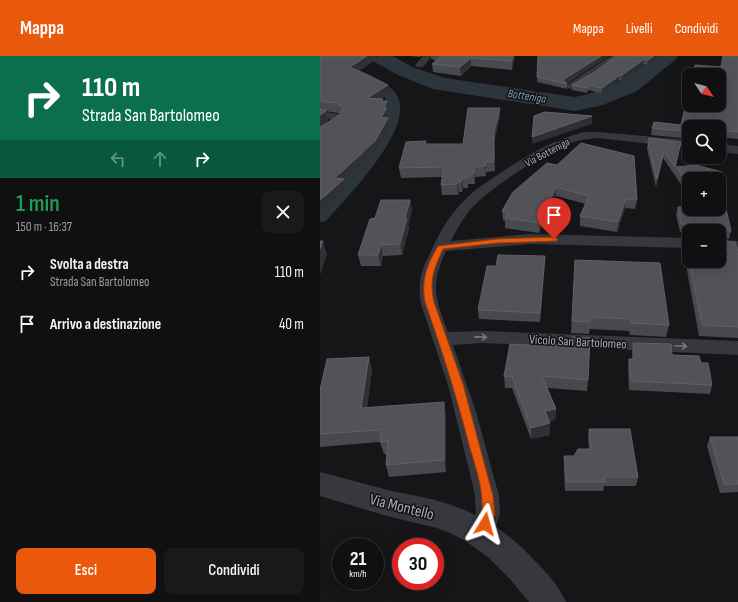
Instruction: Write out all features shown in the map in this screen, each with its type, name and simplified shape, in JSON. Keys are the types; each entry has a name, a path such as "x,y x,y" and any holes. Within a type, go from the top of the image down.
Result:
{"street":[{"path":"420,64 428,56"},
{"path":"570,86 617,56"},
{"path":"320,114 334,116 338,119 320,133"},
{"name":"Via Botteniga","path":"482,535 488,514 487,496 458,384 431,306 427,289 430,269 440,247 459,213 472,199 538,155 565,141 583,136 598,135 682,143"},
{"path":"726,149 738,150"},
{"path":"440,247 530,239 682,243"},
{"path":"726,245 738,246"},
{"name":"Vicolo San Bartolomeo","path":"442,339 482,337 738,348"},
{"name":"Via Montello","path":"320,484 396,505 438,514 461,523 482,535 504,551 528,575 549,602"}],"building":[{"path":"320,56 367,56 350,67 388,85 367,98 383,99 381,101 387,101 384,108 387,108 381,117 388,118 375,141 335,178 344,179 320,200 320,127 335,118 341,113 343,108 336,103 320,101"},
{"path":"441,56 513,56 512,61 471,58 460,67 432,64"},
{"path":"538,56 601,56 564,79 567,84 537,77"},
{"path":"616,56 654,56 648,60 644,59 602,88 588,85 588,88 572,85 593,73"},
{"path":"723,56 738,56 738,132 726,131 726,120 682,120 684,112 726,112 726,68 694,68 695,65 721,67"},
{"path":"468,108 500,108 494,132 494,162 486,162 485,166 474,167 474,174 468,174 468,178 462,178 461,182 458,182 457,184 441,185 444,167 399,168 406,142 426,141 425,144 463,144"},
{"path":"320,109 326,111 320,115"},
{"path":"545,112 592,116 532,137 534,116"},
{"path":"682,121 682,131 652,128 654,122 681,125"},
{"path":"649,138 681,142 675,167 664,151 657,179 648,142"},
{"path":"581,143 634,156 637,200 626,199 618,222 580,216 589,196 556,187 540,223 505,218 508,213 502,211 513,192 547,163 557,165"},
{"path":"696,165 722,172 682,172 682,176 676,167"},
{"path":"381,200 410,200 400,244 381,245 378,255 358,255 370,219 375,218"},
{"path":"678,207 682,207 682,216 726,216 726,209 731,231 726,231 726,224 681,224"},
{"path":"320,241 323,241 320,249"},
{"path":"726,241 735,242 738,251 738,327 702,325 690,268 726,268 726,257 731,257 726,247"},
{"path":"498,255 545,256 540,313 478,310 487,266 496,266"},
{"path":"575,260 660,263 669,325 631,323 631,319 590,317 590,322 572,321"},
{"path":"572,337 590,338 588,380 542,376 556,409 545,411 550,423 531,428 512,377 504,376 510,344 546,346 546,343 571,345"},
{"path":"633,343 671,344 672,355 699,356 701,363 708,363 712,385 631,381 629,359 635,359"},
{"path":"369,357 361,408 444,402 444,460 386,465 388,441 380,442 381,430 320,434 320,390 327,359"},
{"path":"589,429 630,429 638,477 604,477 605,482 566,482 564,456 574,456 578,449 591,449"},
{"path":"710,437 738,437 738,484 724,484"}],"waterway":[{"path":"320,217 367,163 390,127 392,120 393,106 390,95 373,82 338,63 340,59 346,56"},
{"name":"Botteniga","path":"378,56 405,71 441,84 575,104 595,100 629,86 668,56"}],"route":[{"path":"485,524 488,514 487,496 482,473 458,384 429,302 427,280 430,269 440,247 497,241 554,239"}]}
